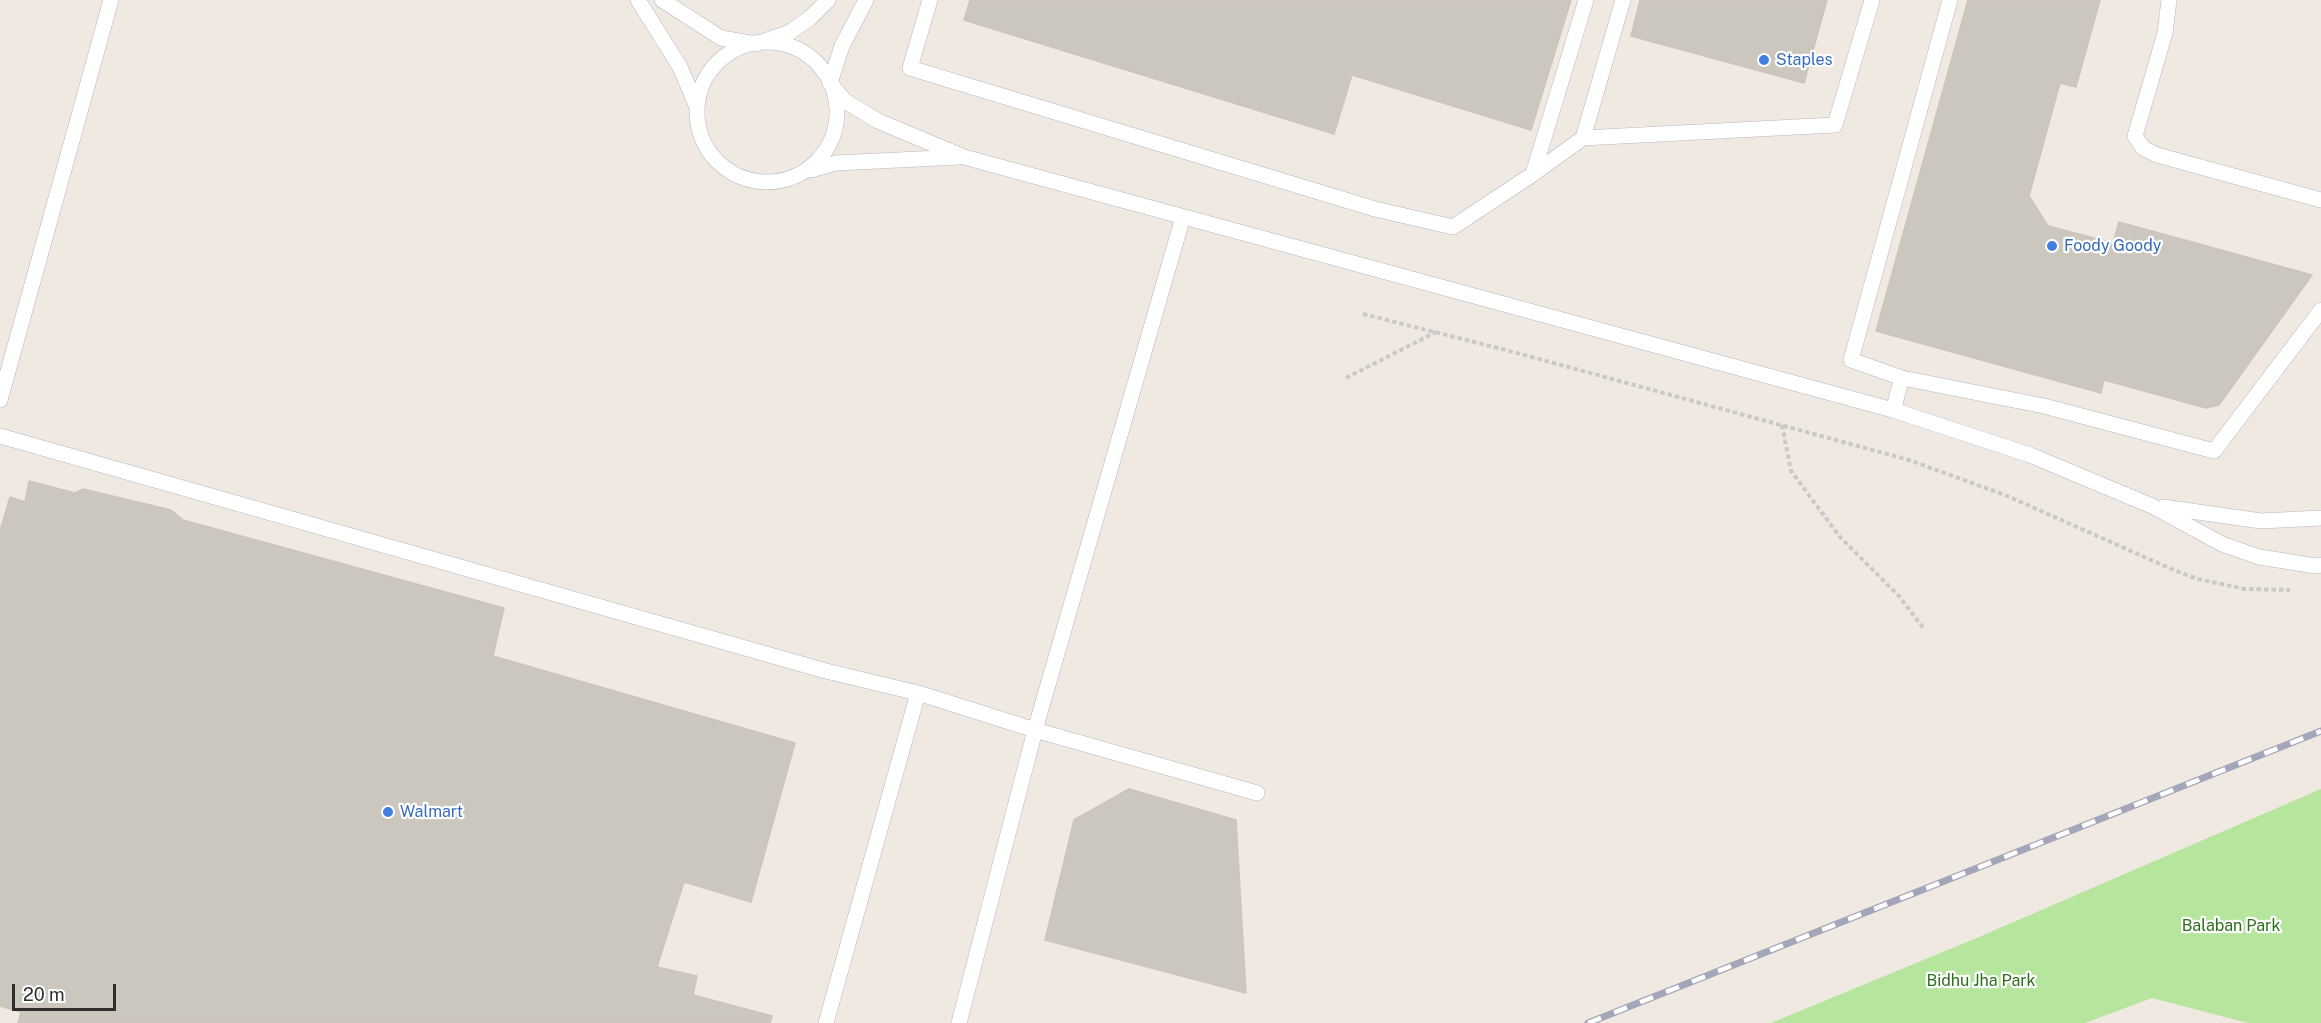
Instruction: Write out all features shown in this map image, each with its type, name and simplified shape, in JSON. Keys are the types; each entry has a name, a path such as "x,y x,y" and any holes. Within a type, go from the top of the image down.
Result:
{"lane":[{"path":"0,400 111,0"},
{"path":"638,0 680,67 697,108"},
{"path":"662,0 721,38 756,44 790,32 810,18 828,0"},
{"path":"830,83 842,46 866,0"},
{"path":"930,0 910,68 1375,210 1453,227 1533,174 1582,138 1835,125 1872,0"},
{"path":"1533,174 1586,0"},
{"path":"1582,138 1623,0"},
{"path":"1950,0 1851,360 1902,378 2044,406 2214,451 2321,310"},
{"path":"2169,0 2165,33 2135,136 2143,148 2157,155 2321,200"},
{"path":"805,171 820,159 832,139 837,116 835,94 825,73 810,57 790,46 767,42 745,45 724,56 708,72 698,93 696,117 701,140 714,160 733,174 756,182 779,182 805,171 836,163 964,157"},
{"path":"830,83 845,101 878,121 964,157 1893,410 2030,455 2152,506 2222,544 2259,557 2321,565"},
{"path":"959,1023 1035,730 1183,217"},
{"path":"1893,410 1902,378"},
{"path":"0,436 826,671 918,693 1035,730 1257,793"},
{"path":"2152,506 2261,521 2321,518"},
{"path":"826,1023 918,693"}],"path":[{"path":"1364,314 1909,460 2006,495 2166,567 2198,579 2245,590 2292,590"},
{"path":"1346,378 1436,332"},
{"path":"1782,425 1791,471 1840,537 1899,596 1924,629"}],"green space":[{"name":"Balaban Park","path":"2321,789 2321,1023 2248,1023 2152,998 2085,1023 1771,1023 1979,937"}],"building":[{"path":"970,0 1571,0 1531,130 1352,75 1334,134 964,20"},
{"name":"Staples","path":"1640,0 1827,0 1804,83 1631,36"},
{"path":"1968,0 2100,0 2076,87 2060,83 2029,196 2048,226 2113,243 2119,222 2312,275 2219,405 2206,408 2104,380 2101,393 1876,331"},
{"name":"Walmart","path":"29,481 75,493 83,489 171,510 183,520 504,608 493,656 795,743 751,902 684,882 657,967 697,976 693,995 772,1016 770,1023 18,1023 21,1012 0,1006 0,531 10,497 25,502"},
{"path":"1129,789 1236,820 1246,993 1045,940 1074,820"}],"railway":[{"path":"1588,1023 2321,731"}],"place":[{"name":"Staples","path":"1764,60"},
{"name":"Foody Goody","path":"2052,246"},
{"name":"Walmart","path":"388,812"}],"park label":[{"name":"Bidhu Jha Park","path":"1981,981"}]}
